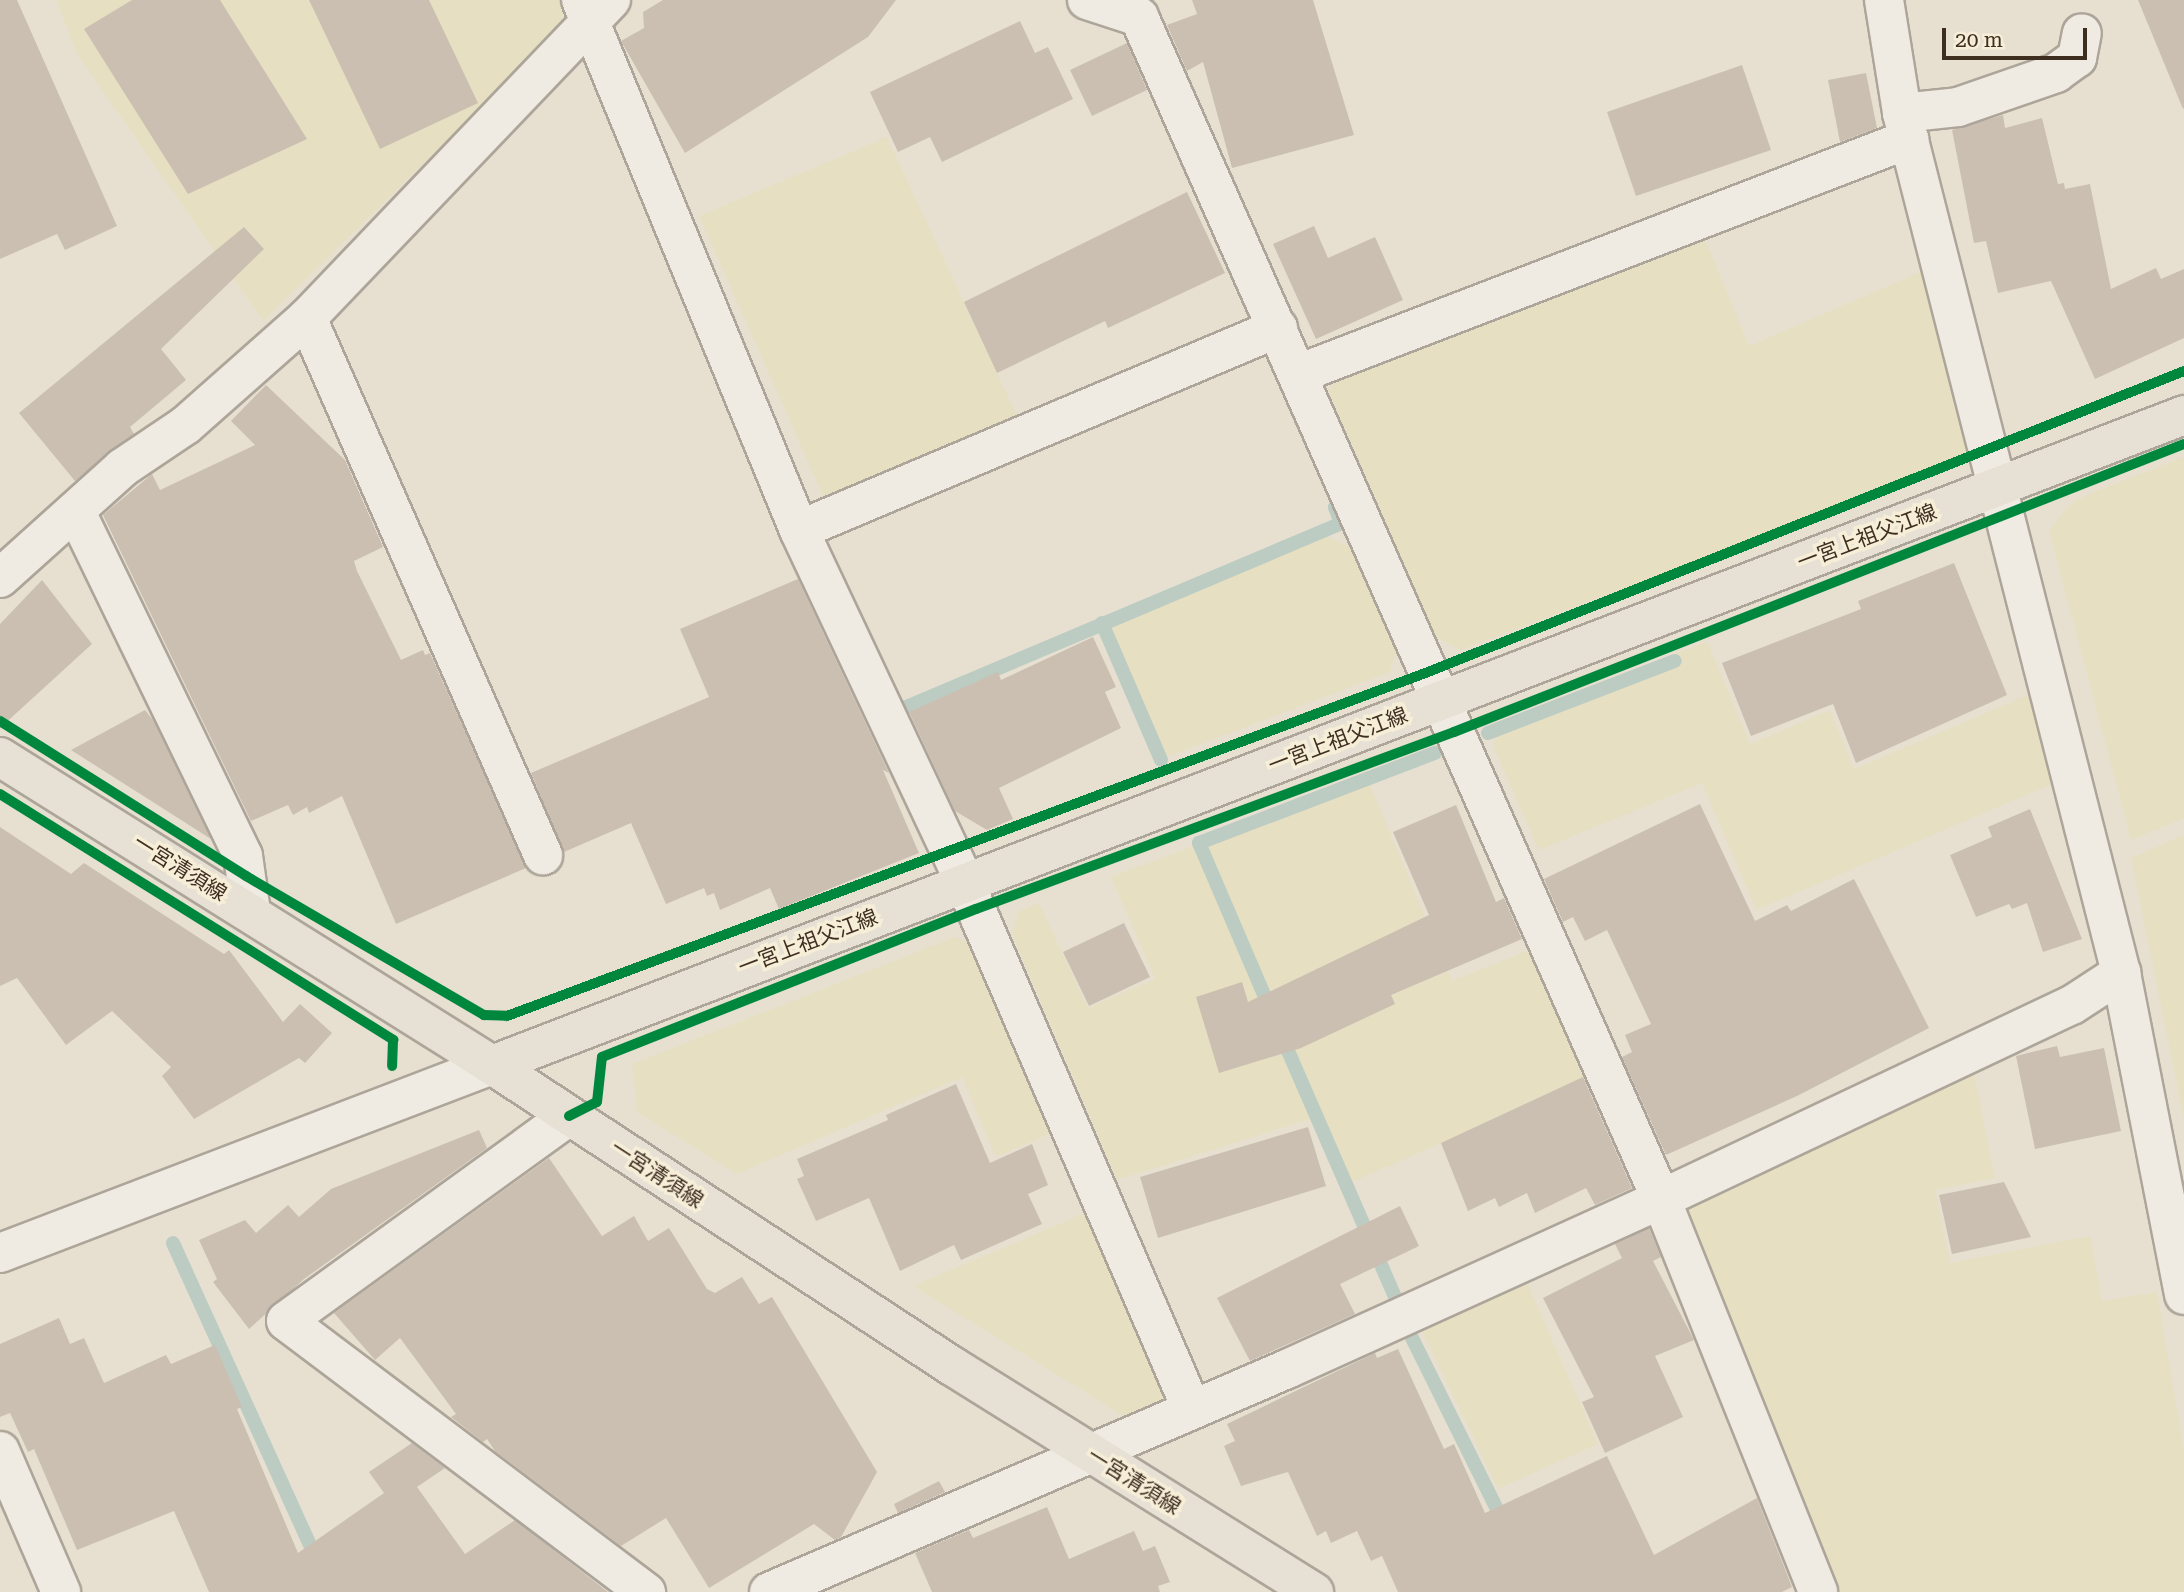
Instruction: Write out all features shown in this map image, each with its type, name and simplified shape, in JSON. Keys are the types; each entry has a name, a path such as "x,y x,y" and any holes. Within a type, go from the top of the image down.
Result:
{"main road":[{"name":"一宮上祖父江線","path":"492,1065 964,881 2184,415"},
{"name":"一宮清須線","path":"0,757 492,1065 1091,1454 1314,1592"}],"street":[{"path":"1087,0 1148,9 1278,328 1661,1199 1818,1592"},
{"path":"1884,0 1905,126 1999,486 2121,973 2178,1225 2184,1295"},
{"path":"0,578 122,468 186,425 307,318 594,7 799,530 964,881 1192,1410"},
{"path":"1298,374 1905,126 2056,73 2077,58 2082,33"},
{"path":"307,318 543,855"},
{"path":"799,530 1278,328"},
{"path":"76,512 243,856 251,912"},
{"path":"794,1587 1661,1199 2072,1005 2121,973"},
{"path":"0,1254 492,1065"},
{"path":"569,1116 286,1321 646,1592"},
{"path":"0,1451 61,1592"}],"shaded area":[{"path":"56,0 561,0 564,5 560,29 263,321 77,54"},
{"path":"887,137 1024,431 844,505 823,496 699,216"},
{"path":"1699,224 1749,346 1927,269 1970,441 1965,459 1461,650 1436,637 1328,390 1334,375"},
{"path":"2184,457 2184,818 2131,840 2049,531 2069,505 2089,494"},
{"path":"1325,536 1357,550 1398,647 1390,672 1164,758 1108,628"},
{"path":"1707,641 1750,744 1830,710 1854,769 2035,692 2057,782 1756,910 1702,783 1539,850 1493,746 1499,724"},
{"path":"1368,780 1452,981 1544,944 1602,1073 1352,1182 1323,1115 1117,1180 1012,934 1018,912 1039,903 1088,1008 1155,979 1111,877"},
{"path":"2184,835 2184,1120 2131,858"},
{"path":"955,937 971,944 1052,1133 996,1157 962,1077 737,1174 637,1112 632,1064"},
{"path":"1974,1073 1995,1178 1935,1190 1950,1263 2090,1236 2102,1301 2157,1292 2184,1450 2184,1592 1836,1592 1681,1208"},
{"path":"1092,1210 1176,1396 1127,1418 913,1286"},
{"path":"1524,1276 1598,1444 1498,1489 1422,1331 1430,1318"}],"building":[{"path":"0,0 17,0 117,226 65,250 57,234 0,259"},
{"path":"132,0 220,0 307,139 188,194 84,29"},
{"path":"309,0 429,0 478,103 380,149"},
{"path":"663,0 896,0 868,37 685,153 621,41 644,28 643,12"},
{"path":"1192,0 1313,0 1354,135 1232,168 1203,62 1187,71 1167,25 1197,14"},
{"path":"2138,0 2184,0 2183,109"},
{"path":"1020,21 1035,53 1048,47 1073,99 942,162 930,137 898,152 870,92"},
{"path":"1127,43 1147,90 1092,116 1070,70"},
{"path":"1742,65 1771,150 1636,196 1607,112"},
{"path":"1866,73 1877,128 1840,142 1828,80"},
{"path":"2003,115 2005,128 2042,118 2058,184 2064,183 2065,189 2090,184 2111,289 2156,268 2161,279 2184,269 2184,338 2095,379 2051,281 1998,293 1986,241 1974,243 1952,130"},
{"path":"1187,192 1225,273 1108,328 1105,321 997,373 964,302"},
{"path":"1314,226 1328,258 1375,237 1403,300 1316,339 1273,244"},
{"path":"244,227 264,249 161,349 186,380 130,427 134,434 75,481 19,413"},
{"path":"266,385 345,460 383,547 354,561 357,571 401,660 423,650 425,655 430,653 526,868 396,924 342,796 309,813 307,807 293,815 288,805 251,821 103,515 152,474 160,490 255,445 231,421"},
{"path":"1954,563 2007,695 1856,763 1833,704 1751,736 1722,663 1861,609 1858,601"},
{"path":"798,579 889,773 883,770 919,853 779,909 770,888 720,910 714,893 707,896 704,888 666,904 631,823 564,852 531,773 709,697 680,629"},
{"path":"42,580 92,644 0,728 0,624"},
{"path":"1093,637 1116,687 1105,692 1121,728 999,788 1013,819 987,830 955,811 909,712 998,672 1001,680"},
{"path":"145,710 153,720 211,839 71,750"},
{"path":"1700,804 1755,921 1787,905 1791,911 1854,879 1929,1028 1797,1096 1666,1155 1622,1057 1632,1052 1625,1035 1651,1024 1607,930 1585,941 1573,917 1563,922 1544,879"},
{"path":"1456,805 1496,902 1504,898 1522,939 1391,995 1395,1004 1301,1048 1219,1073 1196,997 1242,982 1248,1002 1429,915 1393,832"},
{"path":"2030,809 2082,939 2043,952 2027,903 2012,909 2009,904 1976,917 1950,855 1992,837 1988,827"},
{"path":"0,827 71,874 84,863 224,954 229,950 283,1022 300,1004 332,1033 305,1063 299,1058 194,1119 162,1076 171,1067 112,1011 66,1045 17,978 0,986"},
{"path":"1124,923 1150,977 1089,1006 1063,952"},
{"path":"2057,1046 2060,1057 2104,1048 2121,1131 2035,1149 2016,1056"},
{"path":"1583,1077 1632,1188 1595,1205 1586,1188 1535,1213 1527,1193 1499,1207 1495,1198 1468,1211 1441,1143"},
{"path":"956,1084 990,1163 1032,1144 1048,1185 1028,1194 1042,1224 961,1260 954,1245 900,1271 869,1198 816,1221 797,1179 804,1176 797,1159 888,1120 886,1115"},
{"path":"1308,1127 1326,1186 1158,1238 1140,1177"},
{"path":"479,1130 487,1148 304,1279 249,1329 213,1282 217,1279 199,1240 245,1220 256,1233 288,1205 299,1217 331,1189"},
{"path":"549,1158 602,1236 634,1216 648,1241 669,1228 707,1289 715,1293 742,1277 759,1304 772,1297 877,1472 841,1537 835,1540 814,1524 709,1588 666,1518 621,1546 495,1451 487,1439 483,1442 451,1417 456,1414 400,1338 375,1360 334,1313"},
{"path":"2004,1182 2031,1237 1952,1254 1939,1195"},
{"path":"1400,1206 1419,1246 1340,1284 1355,1314 1250,1361 1217,1298"},
{"path":"1649,1228 1661,1257 1653,1261 1694,1340 1655,1356 1683,1417 1605,1453 1582,1402 1594,1397 1543,1298 1622,1258 1615,1244"},
{"path":"59,1318 70,1344 84,1338 104,1383 166,1355 171,1364 215,1345 242,1407 237,1409 298,1553 384,1493 369,1472 412,1443 445,1468 417,1487 465,1554 515,1520 608,1592 209,1592 174,1511 77,1550 34,1449 28,1452 10,1413 0,1417 0,1344"},
{"path":"1398,1349 1444,1449 1454,1444 1485,1513 1607,1456 1654,1555 1757,1498 1792,1587 1782,1592 1398,1592 1382,1556 1371,1561 1357,1531 1331,1543 1326,1531 1317,1536 1288,1472 1241,1486 1224,1446 1235,1441 1227,1424 1375,1353 1377,1358"},
{"path":"939,1481 945,1492 898,1513 894,1504"},
{"path":"1047,1507 1069,1559 1134,1531 1143,1551 1155,1546 1170,1582 1158,1586 1160,1592 932,1592 915,1553 969,1530 973,1538"}],"waterway":[{"path":"904,708 1341,523 1335,507"},
{"path":"1102,623 1161,760"},
{"path":"1488,733 1675,661"},
{"path":"1271,1011 1199,843 1435,753"},
{"path":"1282,1037 1395,1297"},
{"path":"173,1243 331,1592"},
{"path":"1412,1338 1505,1525"}],"cycle path":[{"path":"0,721 246,876 484,1015 507,1016 1428,672 2184,371"},
{"path":"569,1116 597,1102 602,1057 976,909 1454,732 2184,444"},
{"path":"0,794 393,1040 392,1066"}]}
